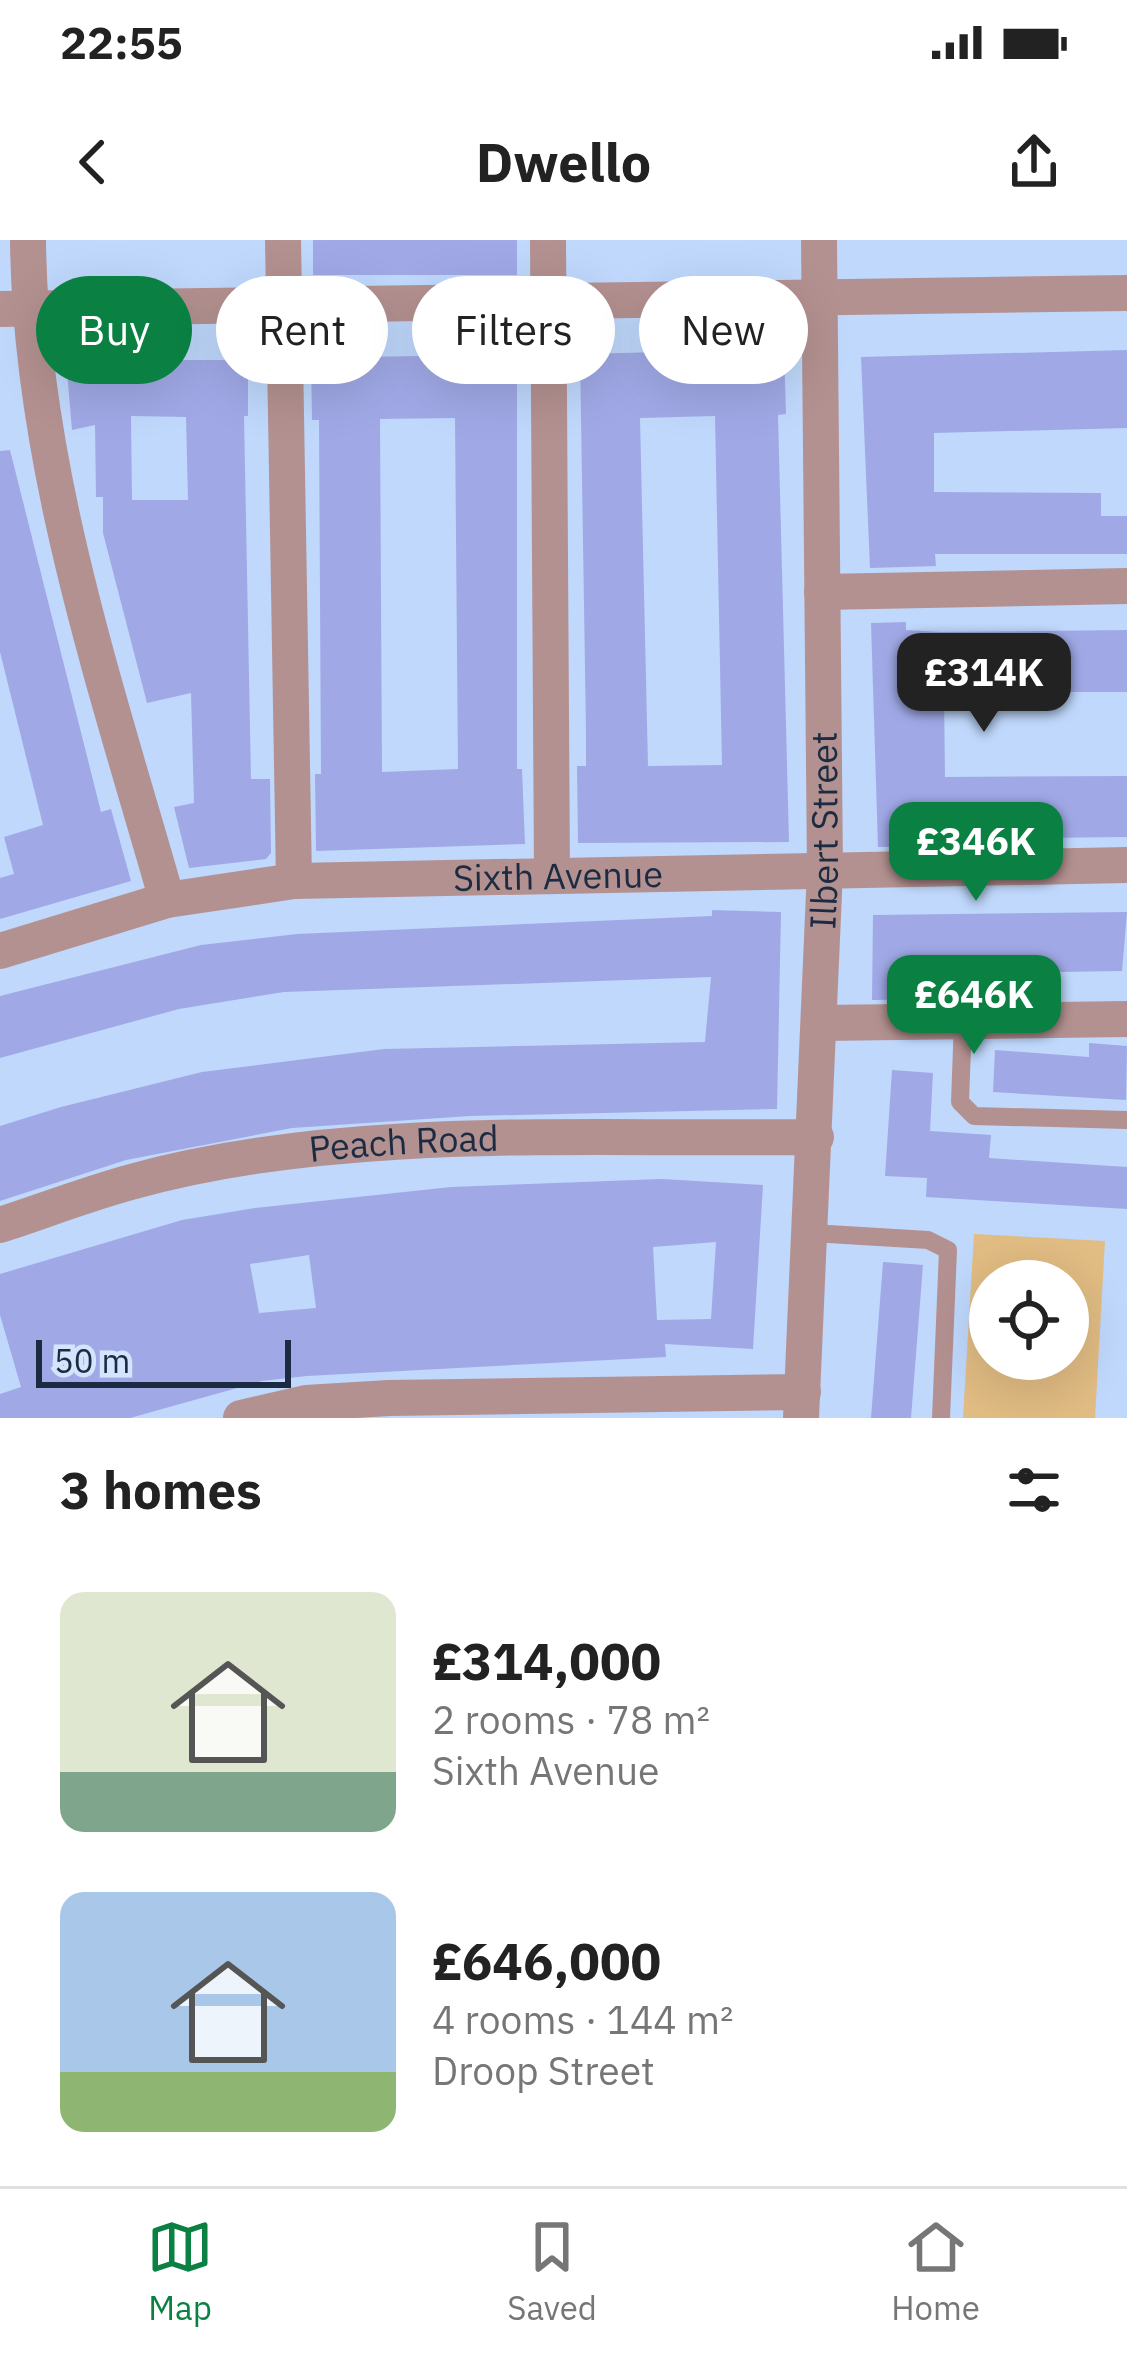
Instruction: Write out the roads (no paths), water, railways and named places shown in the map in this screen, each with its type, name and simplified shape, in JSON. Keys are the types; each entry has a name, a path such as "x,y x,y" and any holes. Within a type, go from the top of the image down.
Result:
{"street":[{"path":"28,240 14,309 167,900"},
{"path":"283,240 284,276"},
{"path":"548,240 548,276"},
{"name":"Ilbert Street","path":"802,1405 825,870 819,240"},
{"path":"615,301 1127,293"},
{"path":"14,309 216,306"},
{"path":"285,384 294,881"},
{"path":"549,384 552,874"},
{"path":"822,592 1127,586"},
{"name":"Sixth Avenue","path":"0,951 167,900 294,881 1127,865"},
{"path":"821,1023 1127,1019"},
{"name":"Peach Road","path":"0,1226 133,1181 252,1158 478,1142 816,1137"},
{"path":"241,1418 306,1403 389,1398 802,1405"}],"lane":[{"path":"963,1021 960,1102 964,1112 1127,1120"},
{"path":"812,1233 928,1240 948,1250 941,1418"}]}
